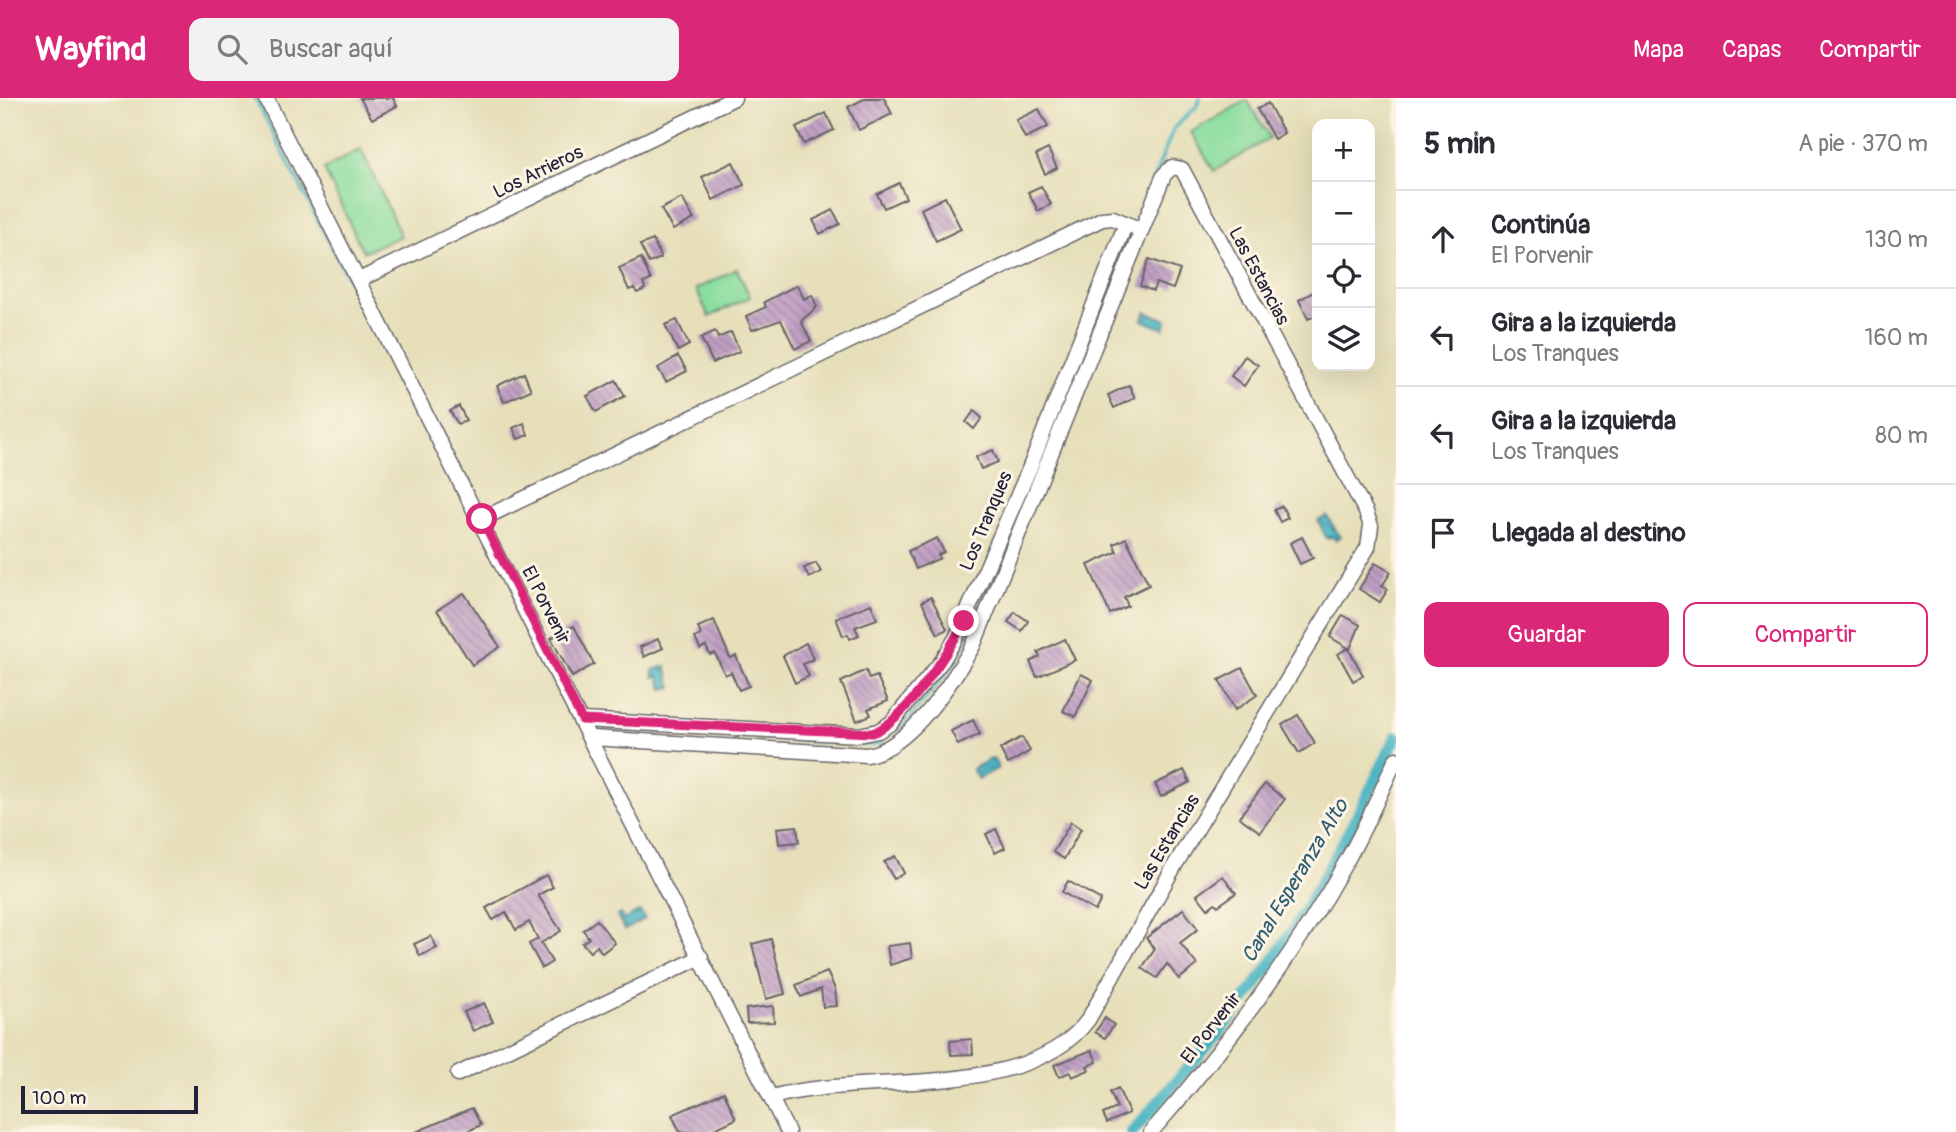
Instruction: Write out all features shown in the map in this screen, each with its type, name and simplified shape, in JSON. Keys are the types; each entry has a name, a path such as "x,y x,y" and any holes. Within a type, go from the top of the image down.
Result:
{"street":[{"name":"El Porvenir","path":"266,98 482,519 788,1132"},
{"name":"Los Arrieros","path":"359,280 734,98"},
{"name":"Las Estancias","path":"592,738 859,755 885,751 902,739 944,691 973,646 1144,231 1166,171 1175,166 1182,169 1366,512 1371,526 1368,547 1175,865 1088,1020 1074,1036 1043,1055 996,1072 811,1089 772,1097"},
{"path":"482,519 1102,219 1113,218 1144,231"},
{"name":"Los Tranques","path":"582,720 872,733 891,723 942,661 971,605 1030,467 1126,223"},
{"path":"971,605 987,612"},
{"name":"El Porvenir","path":"1151,1132 1248,1012 1290,954 1347,861 1396,759"},
{"path":"458,1074 701,957"}],"green space":[{"path":"1247,100 1270,138 1214,171 1191,132"},
{"path":"361,149 401,236 363,252 324,169"},
{"path":"737,269 750,297 709,317 696,289"}],"water":[{"path":"1146,312 1167,320 1164,329 1142,320"},
{"path":"1327,516 1340,537 1335,540 1333,536 1327,539 1318,521"},
{"path":"666,666 672,687 663,689 659,676 654,677 653,670"},
{"path":"993,758 998,768 978,779 972,769"},
{"path":"640,911 645,919 625,930 617,916 620,914 624,920"}],"building":[{"path":"360,98 393,98 397,106 372,119"},
{"path":"866,98 884,98 892,114 859,130 848,107"},
{"path":"1268,103 1284,133 1274,139 1257,109"},
{"path":"1039,109 1048,127 1025,138 1016,120"},
{"path":"826,113 834,130 804,144 796,128"},
{"path":"1048,149 1057,168 1045,174 1036,155"},
{"path":"733,162 744,185 713,200 702,177"},
{"path":"899,183 906,198 884,208 877,194"},
{"path":"1041,186 1051,204 1038,211 1028,192"},
{"path":"945,197 961,229 936,241 921,209"},
{"path":"682,198 694,219 673,230 661,209"},
{"path":"833,210 840,224 820,234 813,220"},
{"path":"653,240 661,258 649,263 640,245"},
{"path":"641,258 651,280 643,283 645,289 637,293 634,288 629,290 619,268"},
{"path":"1149,259 1180,270 1173,289 1156,283 1153,291 1140,286"},
{"path":"797,285 804,299 812,295 817,307 801,321 811,341 795,349 781,320 752,330 746,316 766,307 764,302"},
{"path":"1312,293 1312,317 1308,319 1299,300"},
{"path":"677,320 689,345 678,351 665,325"},
{"path":"715,331 718,338 731,332 740,351 713,363 701,338"},
{"path":"678,356 687,371 666,382 658,368"},
{"path":"1245,356 1258,365 1244,386 1231,376"},
{"path":"524,373 531,390 504,402 497,386"},
{"path":"616,380 625,396 596,412 587,396"},
{"path":"1129,385 1135,398 1114,408 1108,395"},
{"path":"459,406 466,420 458,424 450,411"},
{"path":"974,411 982,418 974,429 966,422"},
{"path":"524,423 528,435 518,439 513,428"},
{"path":"993,450 998,462 981,469 976,457"},
{"path":"1282,506 1288,518 1280,522 1274,510"},
{"path":"1302,537 1313,558 1300,564 1290,543"},
{"path":"937,538 944,552 938,555 940,558 916,569 908,551"},
{"path":"1126,538 1149,585 1124,597 1128,606 1110,614 1088,565 1117,552 1114,544"},
{"path":"816,563 821,572 809,578 804,568"},
{"path":"1375,563 1391,572 1382,586 1388,589 1380,602 1359,589"},
{"path":"464,593 500,647 472,665 437,610"},
{"path":"931,597 947,629 938,634 922,602"},
{"path":"871,604 877,619 855,627 859,635 850,639 848,634 843,636 836,618"},
{"path":"1015,612 1028,621 1022,631 1008,622"},
{"path":"1343,615 1360,625 1350,649 1330,637"},
{"path":"714,620 730,658 736,656 749,686 739,690 731,672 725,675 715,653 710,655 706,646 700,649 695,638 701,635 698,627"},
{"path":"574,626 594,664 572,677 551,638"},
{"path":"658,639 663,648 644,657 640,647"},
{"path":"1065,639 1075,660 1037,677 1030,662 1040,657 1038,652"},
{"path":"806,643 813,659 803,664 809,676 795,683 783,656"},
{"path":"1348,648 1363,675 1353,681 1338,654"},
{"path":"1242,668 1257,695 1235,710 1219,680"},
{"path":"866,670 869,679 877,676 888,701 868,709 871,715 857,721 841,682"},
{"path":"1081,674 1093,680 1075,717 1063,711"},
{"path":"1298,715 1315,743 1299,753 1282,725"},
{"path":"973,720 980,734 958,745 951,731"},
{"path":"1022,737 1030,751 1008,764 1000,749"},
{"path":"1184,770 1190,782 1161,797 1155,784"},
{"path":"1265,784 1285,799 1260,832 1239,817"},
{"path":"1071,822 1081,829 1064,859 1053,852"},
{"path":"797,826 799,842 779,844 777,828"},
{"path":"996,829 1005,848 995,853 986,834"},
{"path":"895,856 904,873 894,879 884,862"},
{"path":"546,875 553,887 538,895 561,931 541,943 552,962 542,968 529,944 538,939 529,922 516,930 506,912 493,920 486,908"},
{"path":"1223,876 1236,893 1218,906 1215,903 1208,909 1197,895"},
{"path":"1068,881 1101,900 1095,911 1062,892"},
{"path":"1183,909 1198,929 1180,943 1197,965 1179,979 1167,964 1157,978 1142,968 1155,949 1146,938"},
{"path":"597,920 615,943 602,953 597,946 590,952 582,943 589,938 583,930"},
{"path":"431,936 437,948 420,956 414,944"},
{"path":"771,939 785,994 766,999 752,944"},
{"path":"910,943 912,958 890,965 887,946"},
{"path":"827,972 835,989 837,1006 823,1007 821,989 801,997 796,985"},
{"path":"484,1003 493,1022 473,1031 464,1012"},
{"path":"773,1006 774,1022 747,1023 746,1009"},
{"path":"1105,1018 1114,1025 1105,1038 1095,1032"},
{"path":"972,1039 973,1054 951,1055 950,1041"},
{"path":"1092,1050 1097,1062 1087,1066 1089,1070 1072,1077 1070,1072 1059,1077 1054,1065"},
{"path":"1118,1088 1129,1113 1107,1123 1103,1114 1117,1108 1110,1092"},
{"path":"724,1092 736,1119 708,1132 680,1132 672,1115"},
{"path":"472,1108 481,1125 466,1132 416,1132"}],"waterway":[{"path":"255,98 430,437"},
{"path":"898,732 958,659 1174,128 1196,107 1200,98"},
{"path":"713,734 873,745 883,743"},
{"name":"Canal Esperanza Alto","path":"1132,1132 1229,1019 1282,947 1343,844 1396,737"}],"route":[{"path":"482,519 582,720 872,733 885,728 896,718 942,661 964,621"}]}
